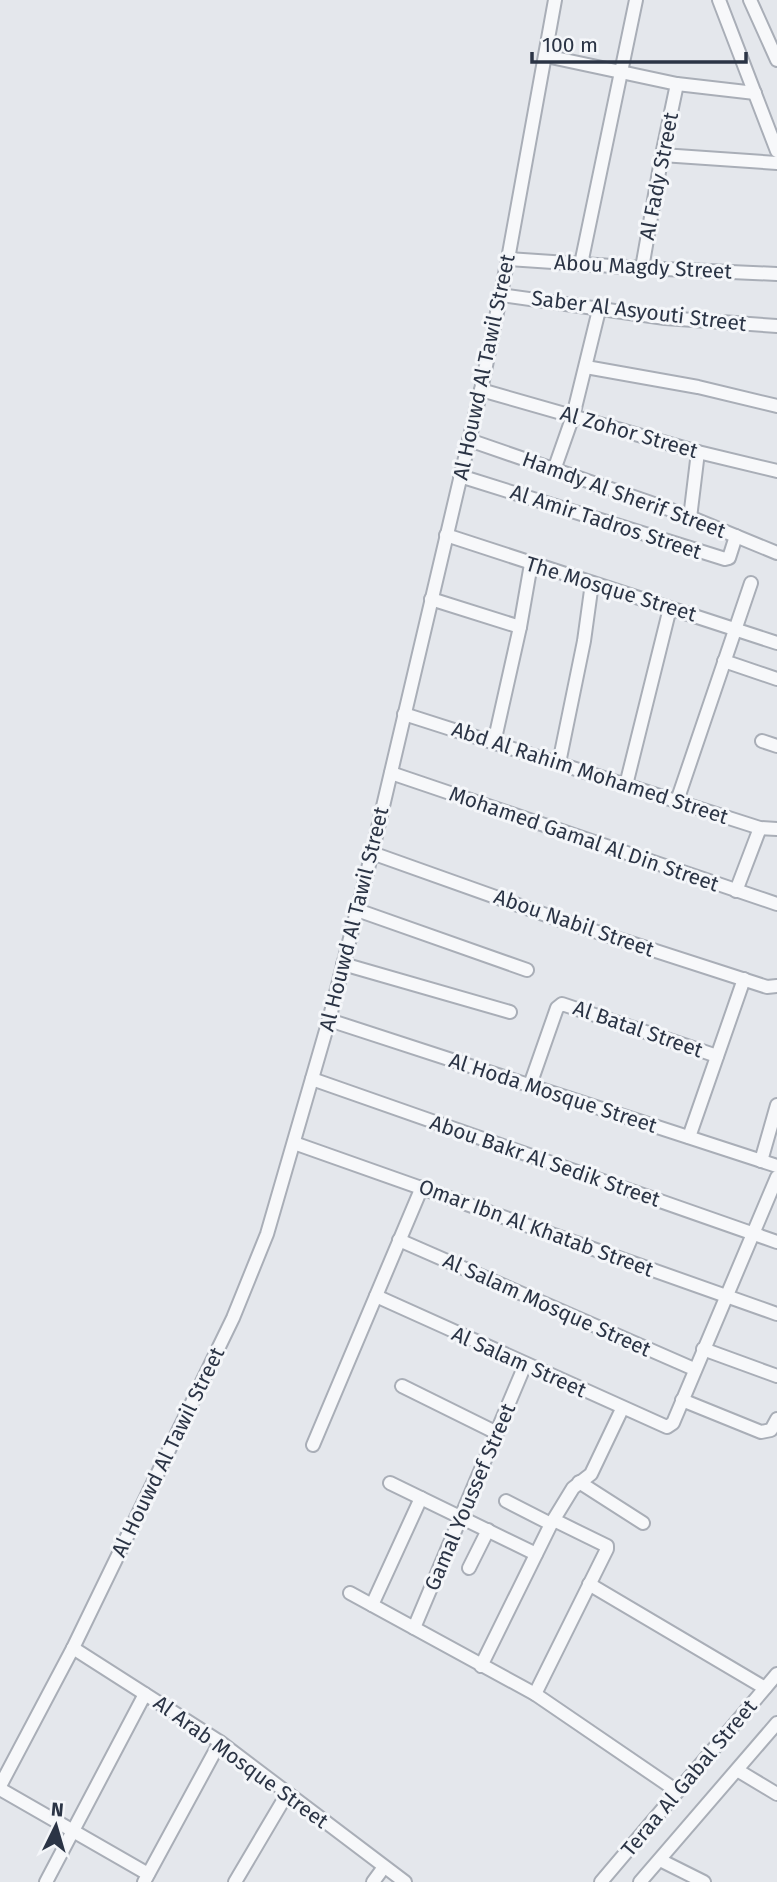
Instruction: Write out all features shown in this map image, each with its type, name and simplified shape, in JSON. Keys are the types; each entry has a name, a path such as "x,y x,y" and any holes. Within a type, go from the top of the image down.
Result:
{"street":[{"name":"Al Houwd Al Tawil Street","path":"0,1787 73,1648 241,1300 267,1234 329,1020 372,853 481,390 508,259 555,0"},
{"path":"581,264 636,0"},
{"path":"719,0 777,151"},
{"path":"750,0 777,59"},
{"path":"546,56 677,84 755,93"},
{"name":"Al Fady Street","path":"642,268 677,84"},
{"path":"662,155 777,163"},
{"name":"Abou Magdy Street","path":"508,259 777,274"},
{"name":"Saber Al Asyouti Street","path":"501,295 665,318 777,326"},
{"path":"554,470 573,416 599,310"},
{"path":"586,367 698,387 777,406"},
{"name":"Al Zohor Street","path":"481,390 698,452 777,471"},
{"name":"Hamdy Al Sherif Street","path":"469,440 690,518 777,553"},
{"path":"690,518 698,452"},
{"name":"Al Amir Tadros Street","path":"460,476 725,559 729,558 736,536"},
{"name":"The Mosque Street","path":"446,535 777,643"},
{"path":"495,743 531,564"},
{"path":"559,763 584,641 592,583"},
{"path":"677,801 751,583"},
{"path":"431,599 520,627"},
{"path":"626,785 670,608"},
{"path":"724,661 777,680"},
{"name":"Abd Al Rahim Mohamed Street","path":"404,714 760,828 777,829"},
{"path":"762,741 777,746"},
{"name":"Mohamed Gamal Al Din Street","path":"391,773 777,904"},
{"path":"736,891 760,828"},
{"name":"Abou Nabil Street","path":"372,853 560,920 767,987 777,986"},
{"path":"357,911 527,970"},
{"path":"343,964 510,1012"},
{"path":"689,1137 744,979"},
{"name":"Al Batal Street","path":"530,1085 557,1008 562,1004 717,1056"},
{"name":"Al Hoda Mosque Street","path":"329,1020 777,1166"},
{"name":"Abou Bakr Al Sedik Street","path":"312,1079 777,1242"},
{"path":"761,1161 777,1105"},
{"name":"Omar Ibn Al Khatab Street","path":"294,1143 777,1314"},
{"path":"777,1177 682,1400 761,1432 771,1430 777,1419"},
{"path":"313,1445 422,1188"},
{"name":"Al Salam Mosque Street","path":"399,1240 694,1369"},
{"name":"Al Salam Street","path":"376,1296 663,1427 673,1423 682,1400"},
{"path":"703,1349 777,1376"},
{"name":"Gamal Youssef Street","path":"414,1628 525,1365"},
{"path":"402,1386 497,1433"},
{"path":"481,1666 552,1522 573,1488 591,1474 622,1409"},
{"path":"579,1482 643,1523"},
{"path":"390,1483 536,1554"},
{"path":"372,1605 421,1498"},
{"path":"506,1501 607,1547 535,1694"},
{"path":"469,1568 488,1530"},
{"path":"589,1584 765,1688"},
{"path":"350,1593 535,1694 677,1791"},
{"name":"Al Arab Mosque Street","path":"73,1648 219,1742 405,1882"},
{"name":"Teraa Al Gabal Street","path":"601,1882 777,1674"},
{"path":"46,1882 145,1694"},
{"name":"Teraa Al Gabal Street","path":"640,1882 777,1723"},
{"path":"0,1787 73,1830 146,1878 219,1742"},
{"path":"737,1770 777,1794"},
{"path":"236,1882 287,1794"},
{"path":"660,1860 704,1882"},
{"path":"373,1882 384,1867"}]}
